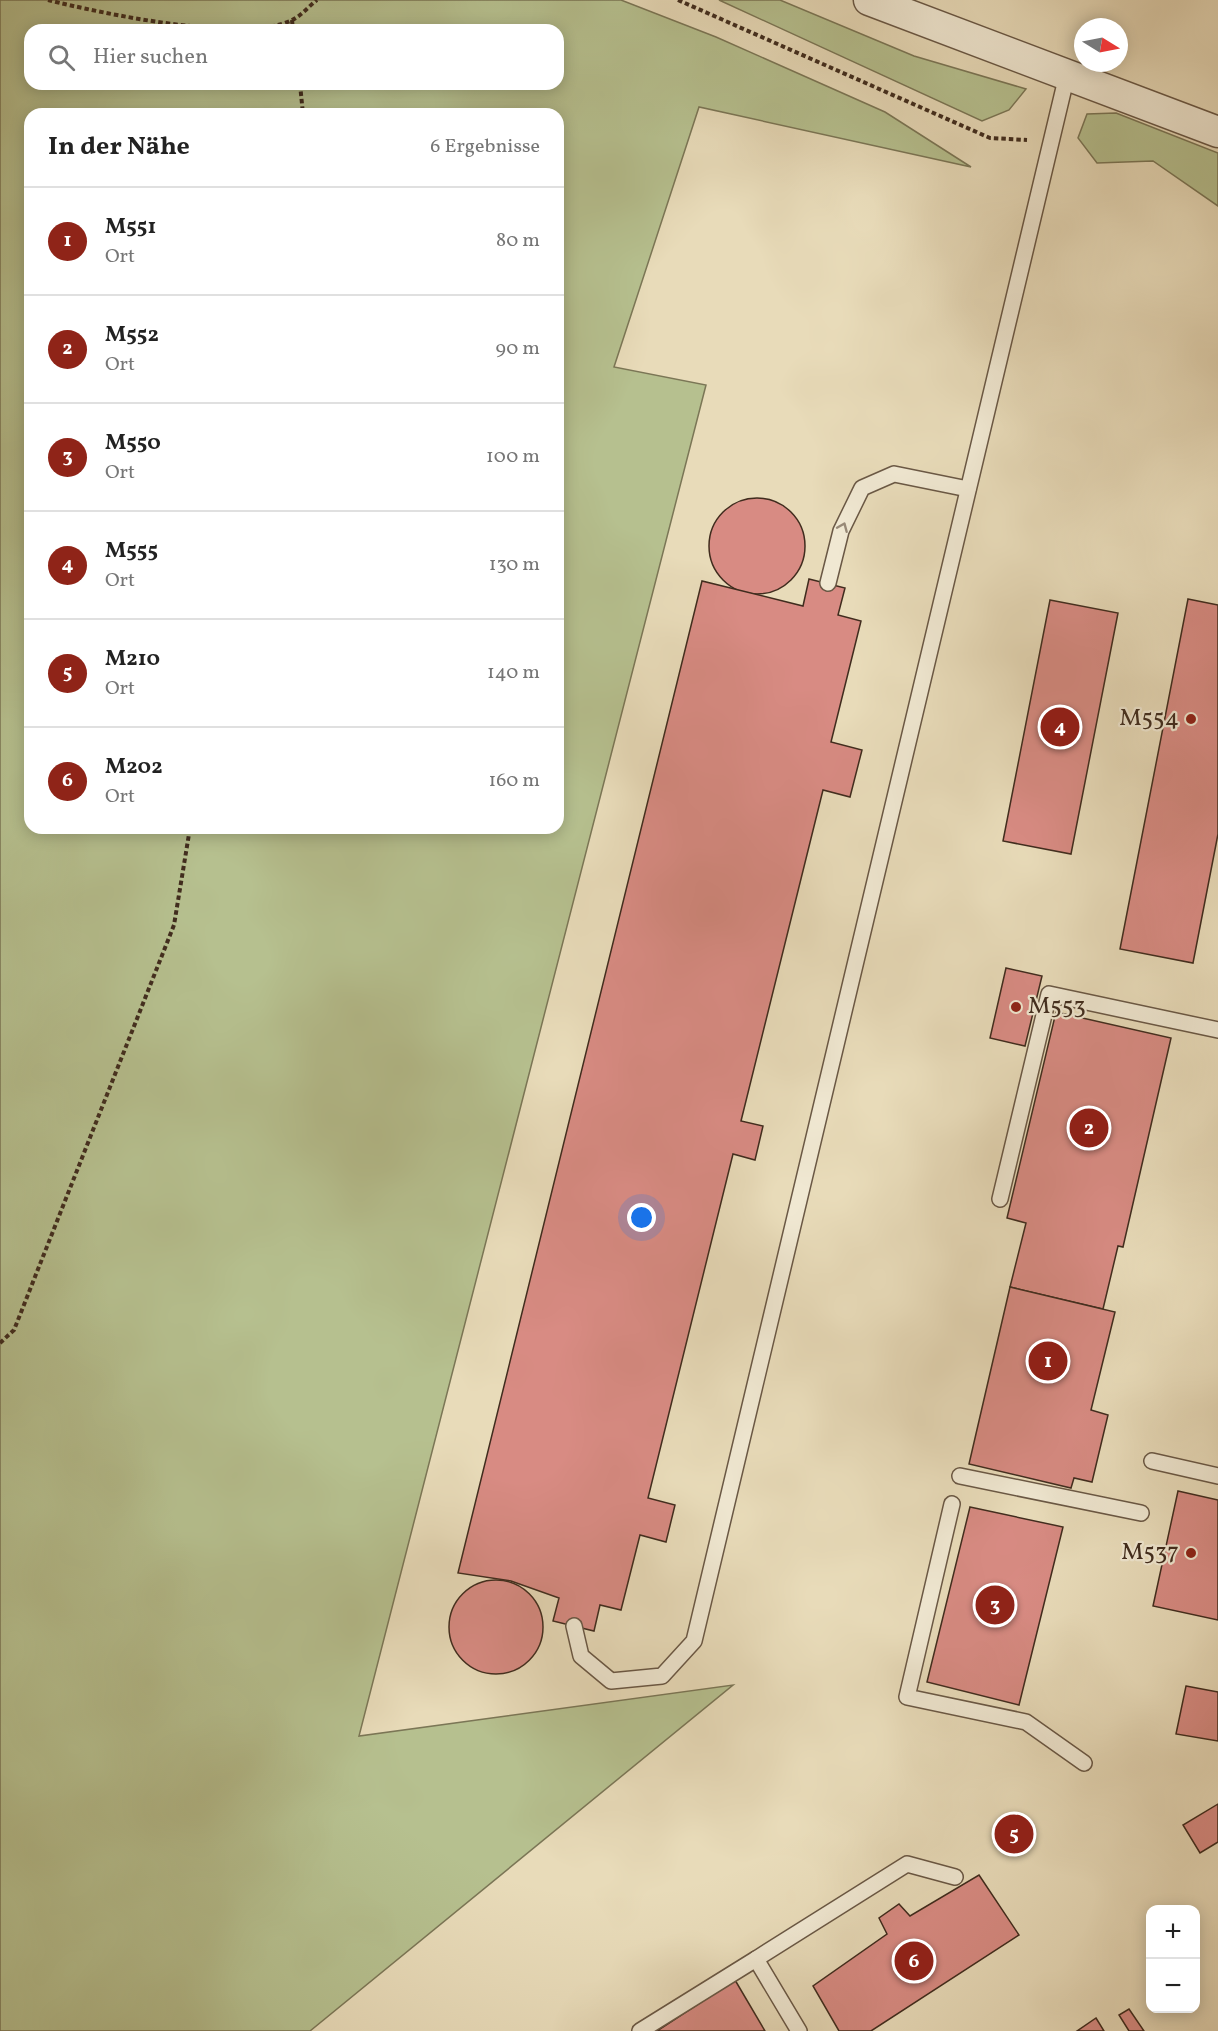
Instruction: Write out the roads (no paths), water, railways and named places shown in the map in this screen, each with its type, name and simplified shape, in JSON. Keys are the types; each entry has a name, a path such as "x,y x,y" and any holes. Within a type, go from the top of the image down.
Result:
{"street":[{"path":"869,0 1218,132"}],"lane":[{"path":"574,1626 581,1656 611,1681 662,1676 694,1641 1067,75"},
{"path":"828,584 841,531 862,488 894,474 968,489"},
{"path":"1000,1199 1049,994 1218,1030"},
{"path":"1152,1461 1218,1476"},
{"path":"960,1476 1141,1513"},
{"path":"952,1504 907,1697 1026,1722 1084,1763"},
{"path":"640,2031 907,1864 955,1877"},
{"path":"756,1959 799,2031"}],"place":[{"name":"M554","path":"1191,719"},
{"name":"M555","path":"1060,727"},
{"name":"M553","path":"1016,1007"},
{"name":"M552","path":"1089,1128"},
{"name":"M551","path":"1048,1361"},
{"name":"M537","path":"1191,1553"},
{"name":"M550","path":"995,1605"},
{"name":"M210","path":"1014,1834"},
{"name":"M202","path":"914,1961"}]}
